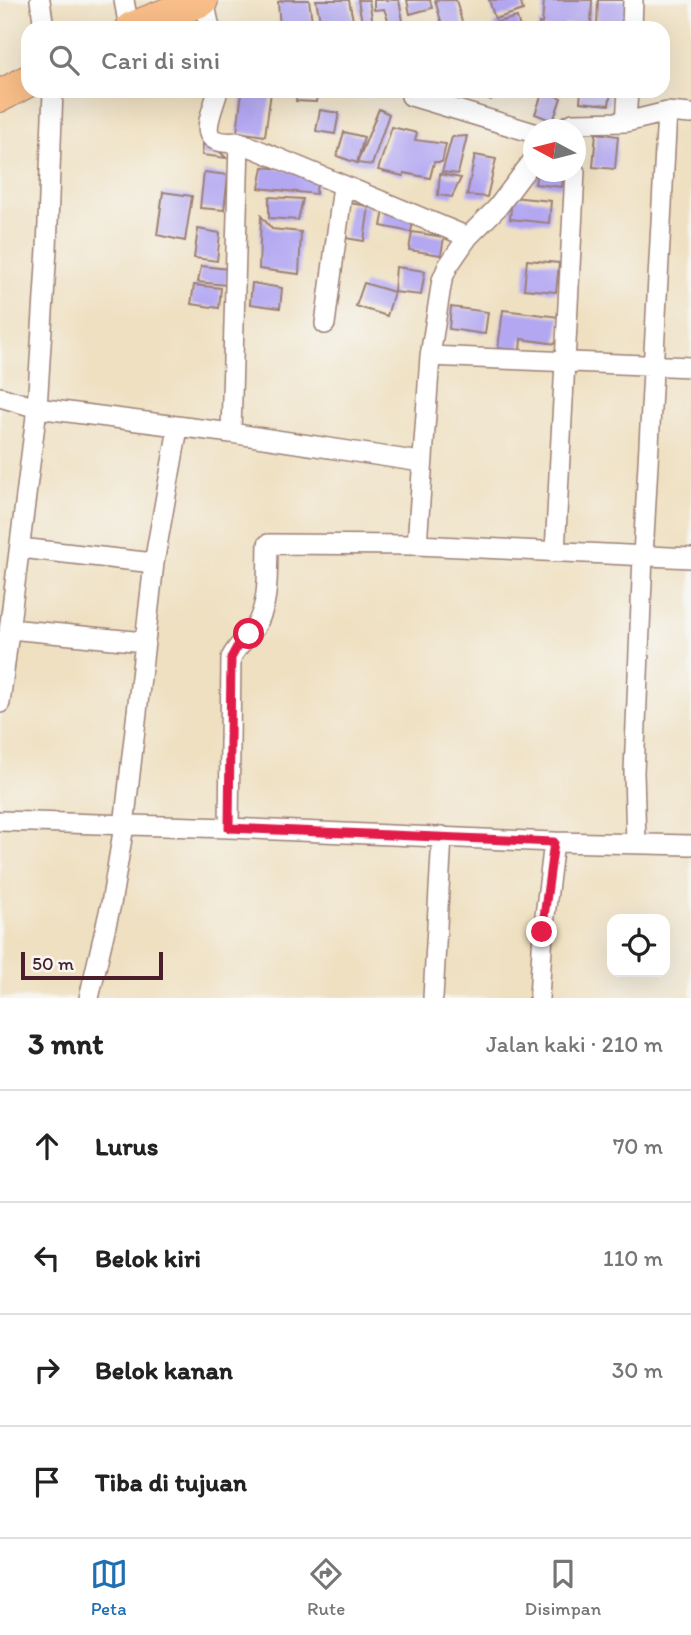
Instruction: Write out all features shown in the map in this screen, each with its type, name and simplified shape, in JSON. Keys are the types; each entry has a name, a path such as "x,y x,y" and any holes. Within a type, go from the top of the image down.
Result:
{"main road":[{"path":"148,21 203,0"},
{"path":"0,96 21,85"}],"street":[{"path":"40,0 43,21"},
{"path":"124,0 128,21"},
{"path":"203,0 208,21"},
{"path":"632,21 633,0"},
{"path":"0,703 37,408 53,98"},
{"path":"216,98 209,123 212,141 220,144 239,142 468,237"},
{"path":"418,98 523,130"},
{"path":"626,122 628,98"},
{"path":"636,844 634,772 643,556 667,112"},
{"path":"586,122 626,122 667,112 691,114"},
{"path":"231,433 239,142"},
{"path":"416,545 430,356 442,280 448,266 468,237 497,208 523,174"},
{"path":"555,552 574,182"},
{"path":"325,324 343,186"},
{"path":"430,356 691,367"},
{"path":"0,397 37,408 231,433 421,462"},
{"path":"89,998 111,904 124,826 154,563 178,428"},
{"path":"229,828 231,658 242,640 255,627 262,609 267,586 268,544 416,545 691,558"},
{"path":"20,548 154,563"},
{"path":"10,629 144,642"},
{"path":"0,821 691,845"},
{"path":"433,998 442,836"},
{"path":"539,998 542,932 554,842"}],"building":[{"path":"309,0 312,21 279,21 278,2"},
{"path":"316,0 349,0 353,20 320,21"},
{"path":"358,0 369,0 372,21 362,21"},
{"path":"374,0 399,0 403,21 388,21 384,9 374,10"},
{"path":"407,0 430,0 432,8 410,14"},
{"path":"435,0 456,0 462,21 441,21"},
{"path":"489,0 520,0 523,10 495,19"},
{"path":"544,0 592,0 591,21 542,21"},
{"path":"598,0 629,0 628,21 597,21"},
{"path":"517,17 518,21 502,21"},
{"path":"241,98 270,98 265,136 237,132"},
{"path":"296,98 317,98 316,102 296,101"},
{"path":"541,98 561,98 554,119 535,114"},
{"path":"580,98 610,98 609,105 580,102"},
{"path":"379,109 389,114 372,165 357,163"},
{"path":"320,110 339,113 335,134 316,131"},
{"path":"392,127 417,133 415,140 446,144 442,162 434,162 430,178 404,173 403,176 378,170"},
{"path":"344,132 364,137 357,163 337,156"},
{"path":"596,133 618,136 615,169 593,167"},
{"path":"204,135 226,158 202,155"},
{"path":"467,136 458,174 442,172 452,137"},
{"path":"475,155 496,159 487,197 467,195"},
{"path":"263,167 298,171 317,178 316,194 259,188"},
{"path":"204,172 228,175 224,210 200,208"},
{"path":"440,174 461,178 452,197 438,195"},
{"path":"535,182 563,182 562,187"},
{"path":"163,192 192,196 185,241 157,235"},
{"path":"269,197 303,199 298,220 269,218"},
{"path":"512,197 551,201 549,223 510,219"},
{"path":"349,203 369,206 364,241 345,238"},
{"path":"384,210 414,216 411,232 381,226"},
{"path":"261,216 272,229 301,232 299,274 259,269"},
{"path":"198,229 220,233 217,261 194,258"},
{"path":"412,232 444,237 441,255 409,250"},
{"path":"527,260 559,263 556,292 524,289"},
{"path":"201,266 229,269 226,285 198,282"},
{"path":"396,267 425,271 421,295 394,292"},
{"path":"252,283 282,288 280,308 250,304"},
{"path":"364,283 394,292 387,316 356,306"},
{"path":"194,285 221,288 219,308 191,304"},
{"path":"451,307 488,312 485,334 449,329"},
{"path":"503,310 560,317 557,344 521,339 520,351 498,348"}],"route":[{"path":"249,634 231,658 229,828 554,842 542,932"}]}
